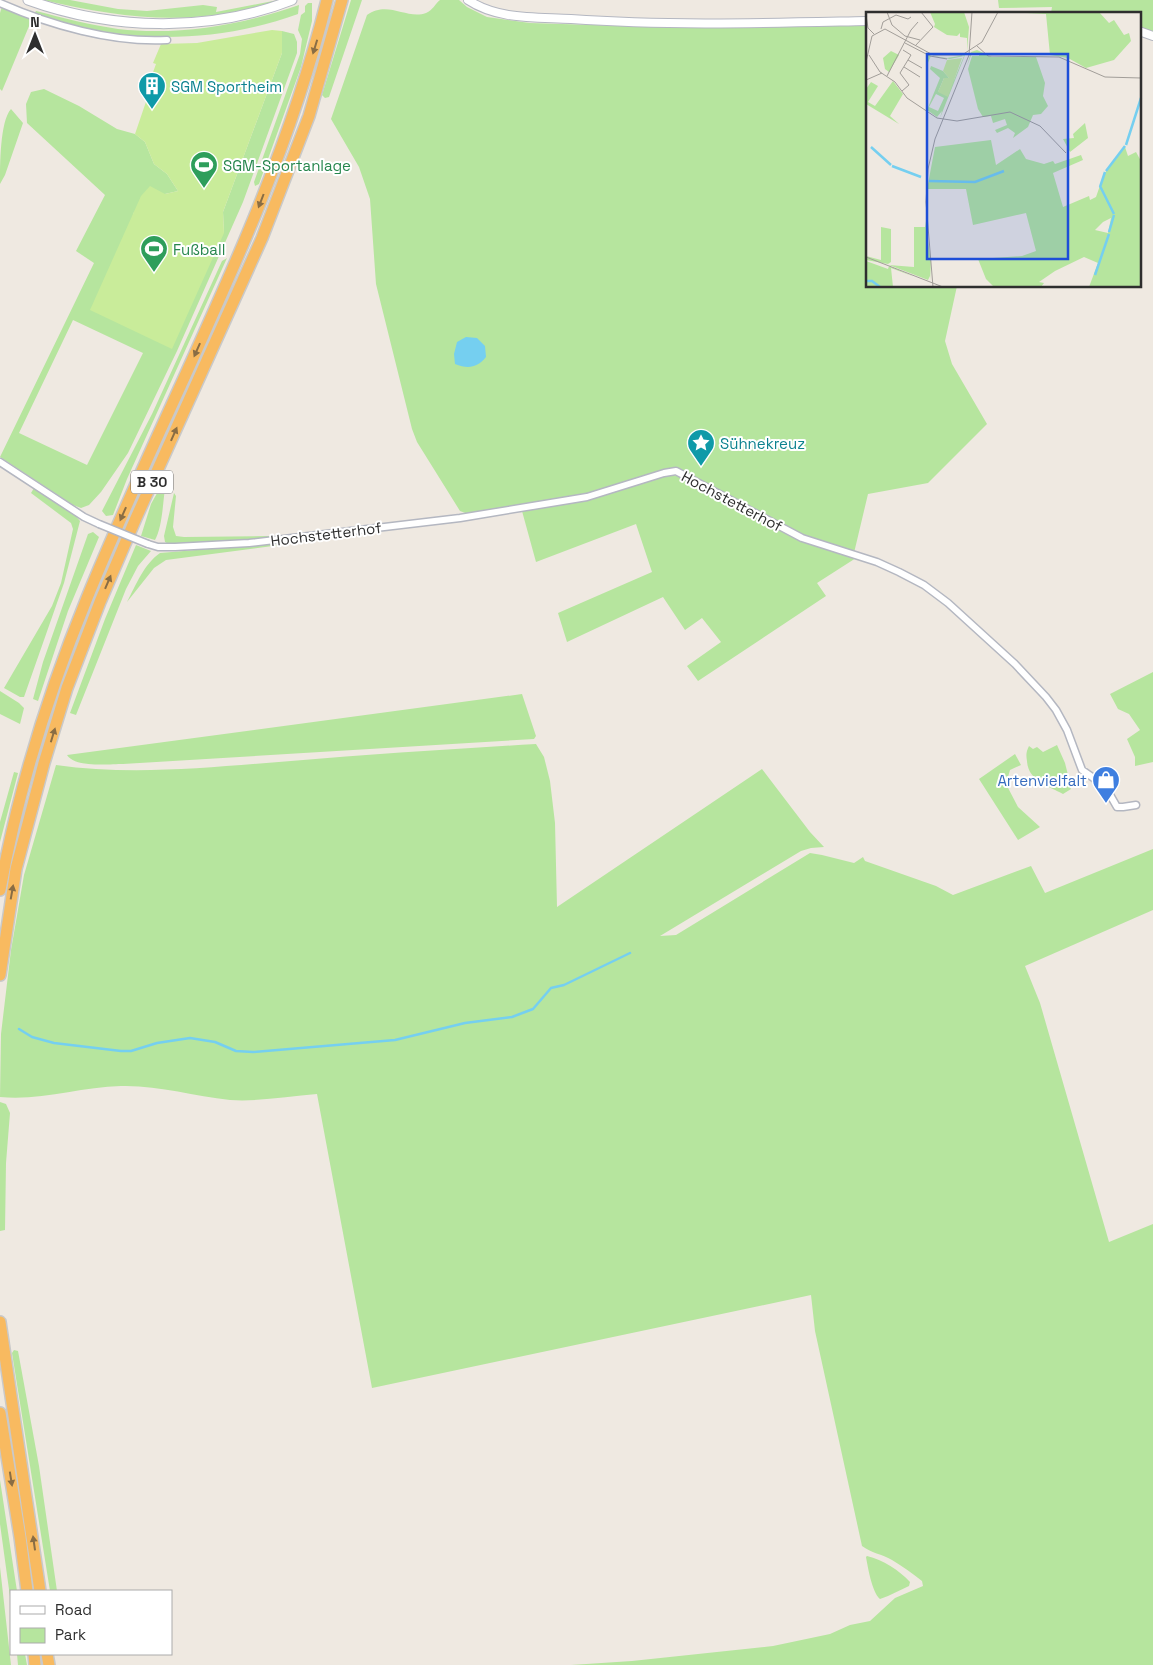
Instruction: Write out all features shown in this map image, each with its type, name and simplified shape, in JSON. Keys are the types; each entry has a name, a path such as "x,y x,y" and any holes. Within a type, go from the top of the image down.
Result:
{"highway":[{"name":"B 30","path":"0,890 27,775 62,664 87,597 249,232 295,112 327,0"},
{"name":"B 30","path":"0,975 16,869 44,763 67,688 100,602 136,518 262,238 309,116 342,0"},
{"path":"0,1322 40,1590"},
{"path":"0,1413 27,1590"}],"main road":[{"path":"28,0 74,14 107,20 135,23 168,23 203,21 235,16 292,0"}],"street":[{"path":"468,0 484,9 504,14 612,22 692,24 866,21"},
{"path":"0,3 24,14 76,30 122,38 167,40"},
{"path":"1140,31 1153,36"},
{"name":"Hochstetterhof","path":"0,462 84,516 99,524 158,547 249,543 460,518 587,497 676,471 802,538 877,562 924,586 969,622 1015,664 1046,697 1067,730 1082,770 1105,786 1116,807 1136,805"}],"green space":[{"path":"43,0 70,0 118,9 147,11 203,5 217,7 216,12 278,0 248,9 218,14 161,18 103,12"},
{"path":"351,0 362,0 329,97 325,98 322,95"},
{"path":"440,0 459,0 467,7 487,17 530,23 689,28 866,25 866,288 957,288 945,341 952,364 987,424 928,483 868,494 854,553 805,536 677,468 664,470 583,495 468,514 460,511 417,442 412,429 376,284 370,199 359,167 331,119 367,15 382,9 419,14 426,13"},
{"path":"998,0 1153,0 1153,32 1140,28 1140,12 1051,12 1052,7 999,8"},
{"path":"308,3 312,3 312,21 301,67 259,184 255,186 254,182 300,54 302,39 298,30 301,15 305,12 305,6"},
{"path":"299,5 298,14 271,23 216,34 189,36 133,36 105,33 71,27 33,15 36,11 118,29 164,31 187,30 232,23"},
{"path":"2,6 32,19 2,91 0,89 0,13"},
{"name":"SGM-Sportanlage","path":"272,30 282,31 282,53 223,212 224,233 172,349 90,310 141,196 150,186 165,194 178,191 167,174 154,164 145,142 135,134 151,87 148,86 156,64 153,63 161,44 197,43"},
{"path":"282,31 294,34 297,42 297,53 243,202 177,351 128,453 101,492 89,505 81,508 73,505 0,457 94,263 76,251 105,195 27,123 26,104 31,92 44,89 79,106 117,129 135,134 145,142 154,164 167,174 178,191 165,194 134,212 132,219 224,233 223,212 282,53","holes":["73,320 143,353 87,465 19,433"]},
{"path":"11,109 23,123 5,175 0,184 3,133 7,115"},
{"path":"227,258 127,479 113,515 106,516 102,511 152,414 222,261"},
{"path":"671,475 683,477 787,532 856,558 817,583 826,596 698,681 687,666 721,642 702,618 685,630 663,597 567,642 558,613 652,572 636,524 536,562 522,511 658,476"},
{"path":"161,486 165,488 163,508 155,540 141,536 151,504"},
{"path":"34,488 75,515 80,521 64,583 24,697 20,697 4,688 52,606 61,583 73,529 71,523 31,493"},
{"path":"174,493 176,496 173,527 176,536 269,536 271,538 170,545 165,542 164,536"},
{"path":"93,532 99,537 68,611 38,701 33,699 43,662 88,534"},
{"path":"269,544 280,545 166,560 154,568 127,602 149,563 160,553"},
{"path":"136,545 151,551 138,566 126,589 76,715 70,713 105,619"},
{"path":"1153,672 1153,762 1135,766 1135,757 1127,739 1140,730 1129,714 1118,709 1110,694"},
{"path":"0,691 24,708 20,724 0,714"},
{"path":"522,694 536,736 534,739 101,765 77,762 67,755"},
{"path":"536,744 544,757 550,781 555,823 557,907 762,769 810,832 824,847 801,851 660,936 676,935 810,853 854,863 863,857 865,861 936,886 953,895 1031,866 1045,893 1153,849 1153,910 1025,966 1040,1003 1109,1242 1153,1224 1153,1665 571,1665 632,1661 773,1646 830,1634 850,1625 870,1621 895,1598 923,1586 922,1581 900,1565 862,1546 815,1331 811,1295 372,1388 317,1094 263,1100 230,1100 162,1089 121,1086 45,1096 0,1097 1,1034 11,950 24,875 56,765 114,770 173,769"},
{"path":"1057,745 1068,775 1065,779 1071,789 1063,794 1040,782 1028,768 1027,752 1029,746 1033,749 1037,747 1043,752"},
{"path":"1015,754 1021,765 1010,770 1006,784 1018,807 1040,827 1018,840 979,779"},
{"path":"14,772 18,773 0,842 0,822"},
{"path":"0,1102 6,1104 10,1113 6,1163 5,1230 0,1231"},
{"path":"14,1350 18,1351 39,1466 57,1590 50,1590 12,1353"},
{"path":"0,1480 17,1590 10,1590 10,1597 0,1524"},
{"path":"867,1556 879,1560 896,1570 910,1582 909,1586 880,1599 871,1580"},
{"path":"0,1567 11,1665 0,1665"},
{"path":"17,1655 25,1655 27,1665 18,1665"}],"water":[{"path":"466,337 477,338 485,346 486,357 476,365 464,367 455,364 454,354 457,342"}],"waterway":[{"path":"19,1029 32,1037 54,1043 121,1051 131,1051 157,1043 190,1038 215,1042 236,1051 253,1052 395,1040 465,1023 512,1017 533,1009 551,988 564,985 630,953"}],"place":[{"name":"SGM Sportheim","path":"152,110"},
{"name":"SGM-Sportanlage","path":"204,189"},
{"name":"Fußball","path":"154,273"},
{"name":"Sühnekreuz","path":"701,467"},
{"name":"Artenvielfalt","path":"1106,804"}]}
